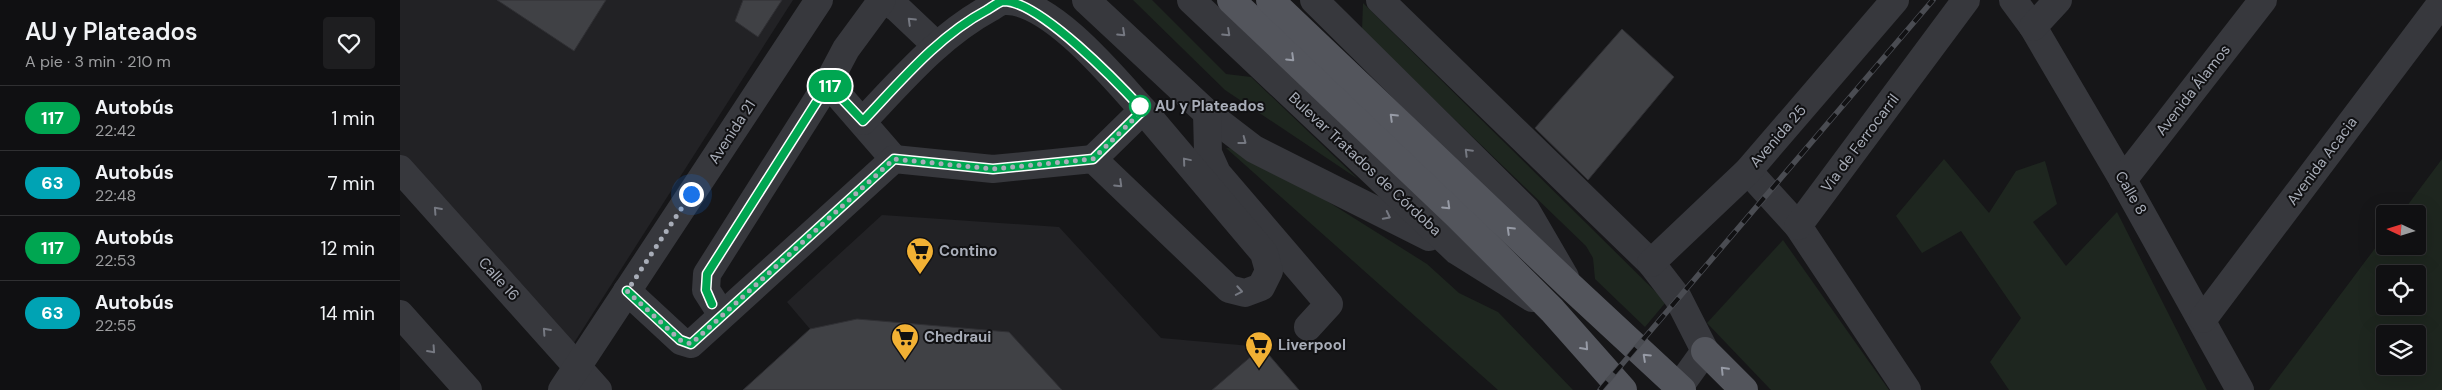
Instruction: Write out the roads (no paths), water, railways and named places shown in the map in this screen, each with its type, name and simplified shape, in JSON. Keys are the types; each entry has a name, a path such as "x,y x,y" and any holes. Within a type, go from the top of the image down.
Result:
{"main road":[{"name":"Bulevar Tratados de Córdoba","path":"1230,0 1456,214 1552,310 1623,390"},
{"path":"1270,0 1571,287 1689,375 1744,390"}],"street":[{"name":"Avenida 21","path":"562,390 819,0"},
{"path":"722,315 706,290 707,274 828,84 846,49 883,0 897,8 936,46"},
{"path":"863,121 936,46 971,18 1004,0 1024,3 1060,25 1103,66 1143,110 1264,253 1269,271 1261,287 1245,293 1230,289 1093,159"},
{"path":"1086,0 1207,113 1254,149 1457,251"},
{"name":"Bulevar Tratados de Córdoba","path":"1192,0 1457,251 1552,310"},
{"path":"1314,0 1526,210 1571,287"},
{"path":"1341,0 1344,30"},
{"path":"1380,0 1651,264 1678,298 1689,375"},
{"name":"Avenida 25","path":"1651,264 1748,171 1895,0"},
{"name":"Vía de Ferrocarril","path":"1798,226 1966,0"},
{"name":"Calle 8","path":"2013,0 2033,27 2123,180 2203,319 2240,390"},
{"path":"2033,27 2058,0"},
{"name":"Avenida Álamos","path":"2123,180 2263,0"},
{"name":"Avenida Acacia","path":"2203,319 2442,2"},
{"path":"828,84 863,121 894,159 993,169 1093,159 1143,110"},
{"path":"1207,113 1208,153 1217,173 1329,304 1308,327"},
{"path":"627,291 680,340 691,344 894,159"},
{"name":"Calle 16","path":"400,169 598,390"},
{"path":"1748,171 1798,226 1907,390"},
{"path":"400,314 468,390"}],"railway":[{"path":"1600,390 1933,0"}],"place":[{"name":"AU y Plateados","path":"1140,106"},
{"name":"Contino","path":"920,275"},
{"name":"Chedraui","path":"905,361"},
{"name":"Liverpool","path":"1259,369"}]}
